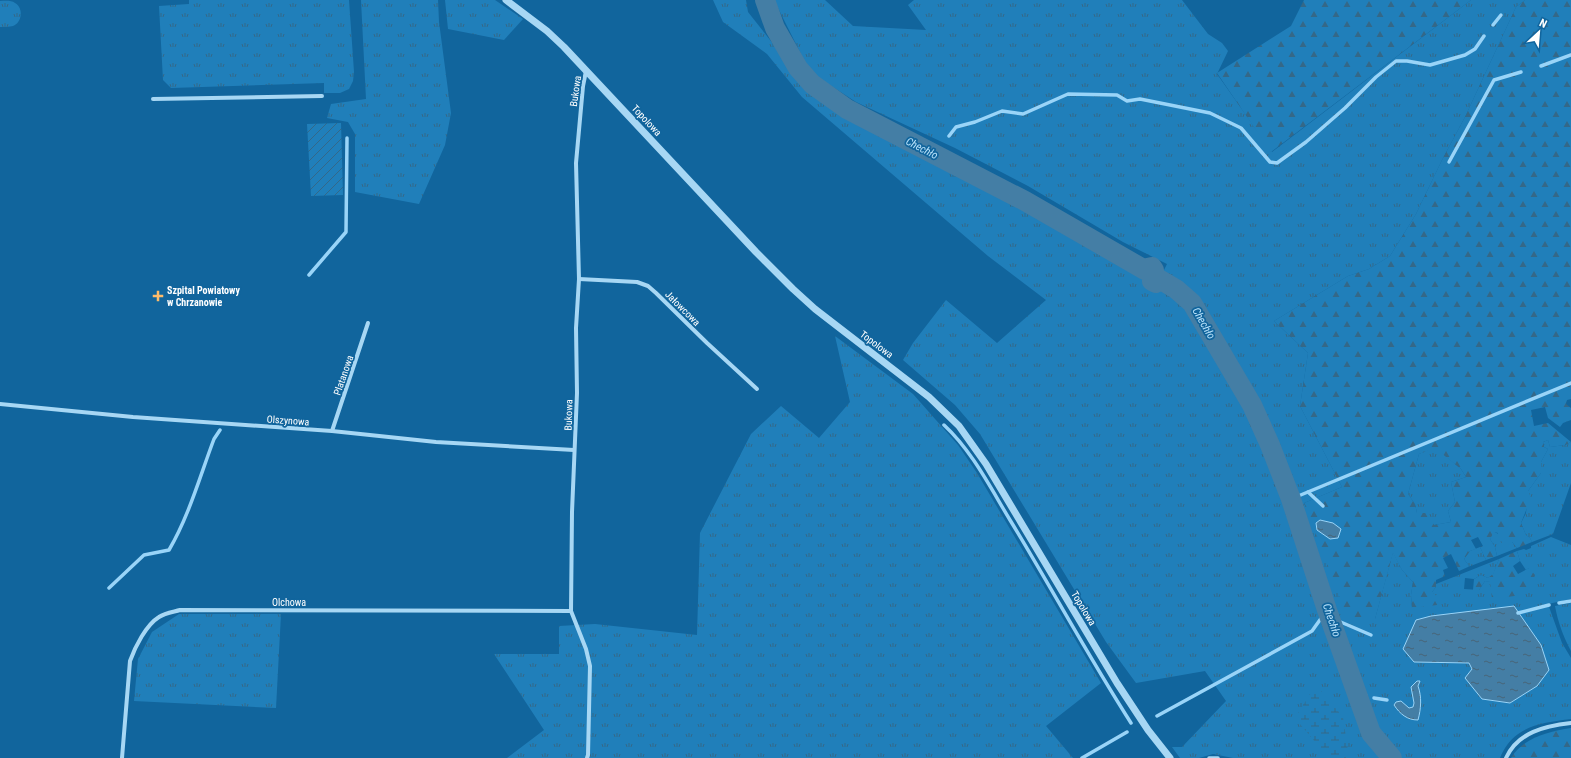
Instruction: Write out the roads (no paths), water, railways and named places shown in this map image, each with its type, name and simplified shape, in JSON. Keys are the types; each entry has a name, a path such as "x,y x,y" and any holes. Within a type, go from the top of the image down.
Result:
{"street":[{"name":"Topolowa","path":"506,0 547,31 586,70 756,252 793,289 835,325 929,398 959,426 986,464 1117,683 1148,730 1170,758"},
{"name":"Bukowa","path":"586,70 583,86 576,163 579,279 576,328 577,393 574,450 571,611 586,649 590,666 587,758"},
{"path":"153,99 322,96"},
{"name":"Jałowcowa","path":"579,279 637,282 648,286 757,389"},
{"name":"Platanowa","path":"332,431 368,323"},
{"name":"Olszynowa","path":"0,404 132,417 332,431 436,442 574,450"},
{"name":"Olchowa","path":"122,758 130,661 140,638 158,618 170,612 180,610 571,611"},
{"path":"1506,758 1516,742 1524,736 1541,729 1571,722"},
{"path":"1209,758 1218,758"}],"water":[{"path":"1320,520 1333,523 1341,529 1338,538 1330,539 1317,530 1316,523"},
{"path":"1514,606 1541,645 1549,670 1537,686 1510,703 1482,699 1465,678 1472,669 1469,663 1414,662 1403,649 1416,620 1431,616"},
{"path":"1417,681 1420,681 1418,686 1421,699 1418,720 1410,719 1404,716 1394,705 1396,702 1401,701 1409,708 1413,707 1414,703 1411,687"}],"waterway":[{"name":"Chechło","path":"765,0 775,28 798,68 812,84 847,109 1025,201 1145,270 1152,267 1154,270 1152,281 1156,283 1159,279 1176,289 1192,303 1252,405 1270,445 1291,499 1327,610 1371,733 1392,758"},
{"path":"1493,25 1501,15"},
{"path":"949,136 956,127 975,122 1002,111 1023,114 1068,94 1117,95 1127,101 1140,99 1210,113 1241,128 1270,162 1277,163 1306,142 1345,108 1376,77 1396,61 1407,61 1430,65 1465,55 1475,49 1484,36"},
{"path":"1541,66 1571,55"},
{"path":"1449,162 1494,80 1521,72"},
{"path":"309,275 346,232 347,138"},
{"name":"Chechło","path":"916,144 921,141"},
{"path":"1291,499 1571,383"},
{"path":"944,425 963,446 980,470 1131,723"},
{"path":"109,588 144,555 169,550 194,496 214,439 220,430"},
{"path":"1308,492 1323,506"},
{"path":"1559,603 1571,601"},
{"path":"1518,613 1549,605"},
{"path":"1157,716 1312,631 1327,610"},
{"path":"1329,617 1371,635"},
{"name":"Chechło","path":"1357,695 1366,696"},
{"path":"1374,698 1387,700"},
{"path":"1082,758 1127,732"}],"place":[{"name":"Szpital Powiatowy w Chrzanowie","path":"158,296"}]}
